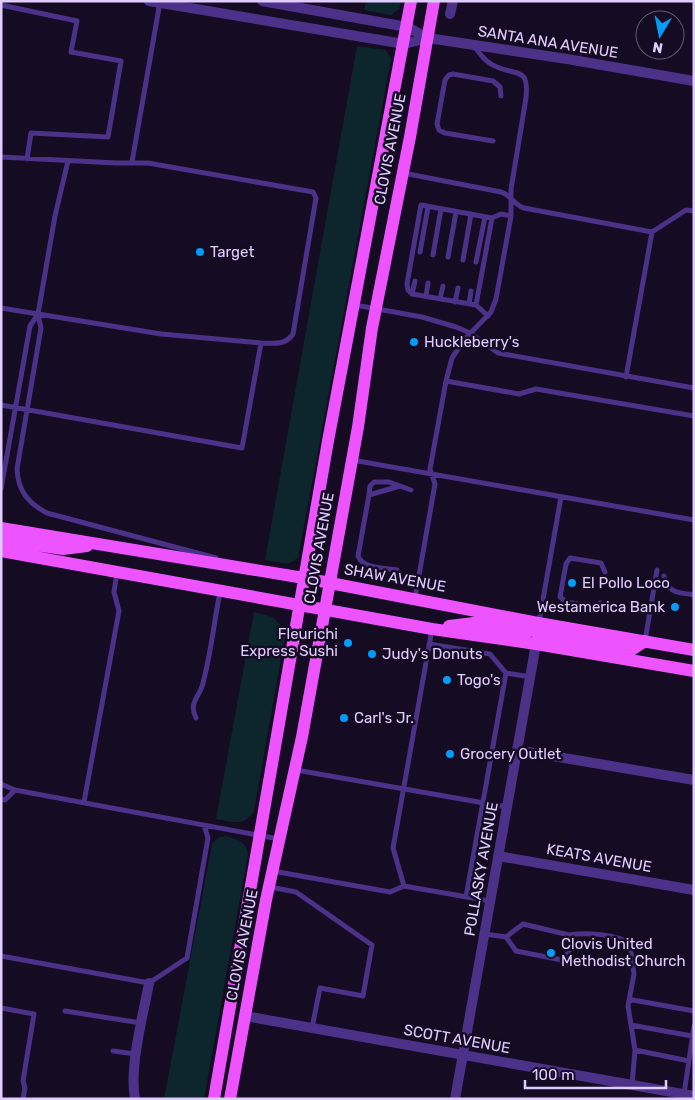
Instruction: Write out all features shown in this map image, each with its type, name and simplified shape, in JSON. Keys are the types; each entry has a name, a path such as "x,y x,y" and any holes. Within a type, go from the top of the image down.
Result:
{"main road":[{"name":"CLOVIS AVENUE","path":"214,1099 299,605 411,1"},
{"name":"CLOVIS AVENUE","path":"230,1099 269,886 295,769 352,460 376,309 434,1"},
{"name":"SHAW AVENUE","path":"1,528 270,572 694,650"},
{"path":"1,540 63,549 102,545"},
{"path":"1,551 432,629 536,644 694,671"},
{"path":"432,629 474,623 529,631 534,630 538,622"},
{"path":"536,644 539,636 544,633 633,649 644,641"},
{"path":"245,1016 239,1006 248,957 248,903"},
{"path":"220,1099 223,1041"}],"street":[{"name":"SANTA ANA AVENUE","path":"149,1 404,44 428,38"},
{"name":"SANTA ANA AVENUE","path":"262,1 407,27 428,38 694,81"},
{"path":"450,14 453,1"},
{"name":"POLLASKY AVENUE","path":"455,1099 536,644"},
{"path":"517,750 694,780"},
{"name":"KEATS AVENUE","path":"498,856 694,890"},
{"path":"135,1099 133,1076 149,983"},
{"name":"SCOTT AVENUE","path":"245,1016 689,1096"}],"lane":[{"path":"132,162 160,2"},
{"path":"1,5 77,21 71,52 121,61 108,138 31,133 27,159"},
{"path":"415,598 435,484 430,469 446,381 452,358 470,333 488,316 496,299 511,216 511,198 526,98 527,83 524,76 518,72 498,68 486,62 473,45"},
{"path":"493,142 445,133 440,130 437,124 445,80 453,74 493,81 500,87 501,96"},
{"path":"1,157 148,163 313,192 316,198 293,334 288,341 260,343 161,334 1,308"},
{"path":"68,161 55,216 38,314 41,328 19,450 17,476 22,491 36,507 47,513 270,572"},
{"path":"402,173 501,192 511,198 515,204 524,208 652,232 686,210 694,211"},
{"path":"488,316 476,305 412,294 408,290 407,284 420,205 492,218 501,214 511,216"},
{"path":"420,252 428,207"},
{"path":"433,254 441,209"},
{"path":"448,257 456,212"},
{"path":"463,260 471,214"},
{"path":"476,262 485,217"},
{"path":"476,305 492,218"},
{"path":"626,376 652,232"},
{"path":"412,294 414,281"},
{"path":"426,296 428,283"},
{"path":"440,299 443,286"},
{"path":"455,302 458,288"},
{"path":"469,304 471,291"},
{"path":"354,305 422,317 456,327 470,333 498,354 694,388"},
{"path":"1,489 30,326 38,314"},
{"path":"1,405 242,448 260,343"},
{"path":"446,381 519,394 536,389 694,416"},
{"path":"352,460 694,520"},
{"path":"397,570 366,565 358,556 370,486 374,482 390,482 411,490"},
{"path":"369,495 400,486"},
{"path":"538,622 561,497"},
{"path":"600,603 594,607 562,600 560,597 564,572 570,558 601,563 605,572"},
{"path":"644,641 657,570"},
{"path":"84,802 119,611 114,592 117,572"},
{"path":"664,576 667,587 672,591 694,594"},
{"path":"196,718 192,711 194,701 203,685 220,591"},
{"path":"404,886 393,848 432,629"},
{"path":"429,644 490,654 506,672 530,677"},
{"path":"466,896 506,672"},
{"path":"295,769 507,807"},
{"path":"1,784 14,790 280,839"},
{"path":"1,799 5,800 14,790"},
{"path":"1,956 149,983 187,958 208,838 204,825"},
{"path":"272,871 390,892 404,886 490,901"},
{"path":"269,886 296,892 372,946 363,996 320,988 312,1028"},
{"path":"484,934 506,937 523,924 569,935 587,933 626,941 630,944 634,980 628,1006 635,1050 632,1085"},
{"path":"506,937 516,951 562,960 569,954 571,944 569,935"},
{"path":"629,1001 633,1000 694,1012"},
{"path":"1,1008 34,1014 23,1080 25,1088 23,1099"},
{"path":"65,1011 142,1023"},
{"path":"631,1025 692,1036"},
{"path":"689,1096 689,1061 694,1026"},
{"path":"635,1050 689,1061"},
{"path":"113,1051 136,1054"}],"shaded area":[{"path":"366,1 401,1 399,9 391,15 364,10"},
{"path":"357,46 386,50 391,59 298,558 288,564 265,560"},
{"path":"254,612 273,617 286,631 254,811 242,821 232,822 216,819"},
{"path":"225,836 243,843 248,854 204,1099 164,1099 212,844 218,838"}],"place":[{"name":"Target","path":"200,252"},
{"name":"Huckleberry's","path":"414,342"},
{"name":"El Pollo Loco","path":"572,583"},
{"name":"Westamerica Bank","path":"675,607"},
{"name":"Fleurichi Express Sushi","path":"348,643"},
{"name":"Judy's Donuts","path":"372,654"},
{"name":"Togo's","path":"447,680"},
{"name":"Carl's Jr.","path":"344,718"},
{"name":"Grocery Outlet","path":"450,754"},
{"name":"Clovis United Methodist Church","path":"551,953"}]}
